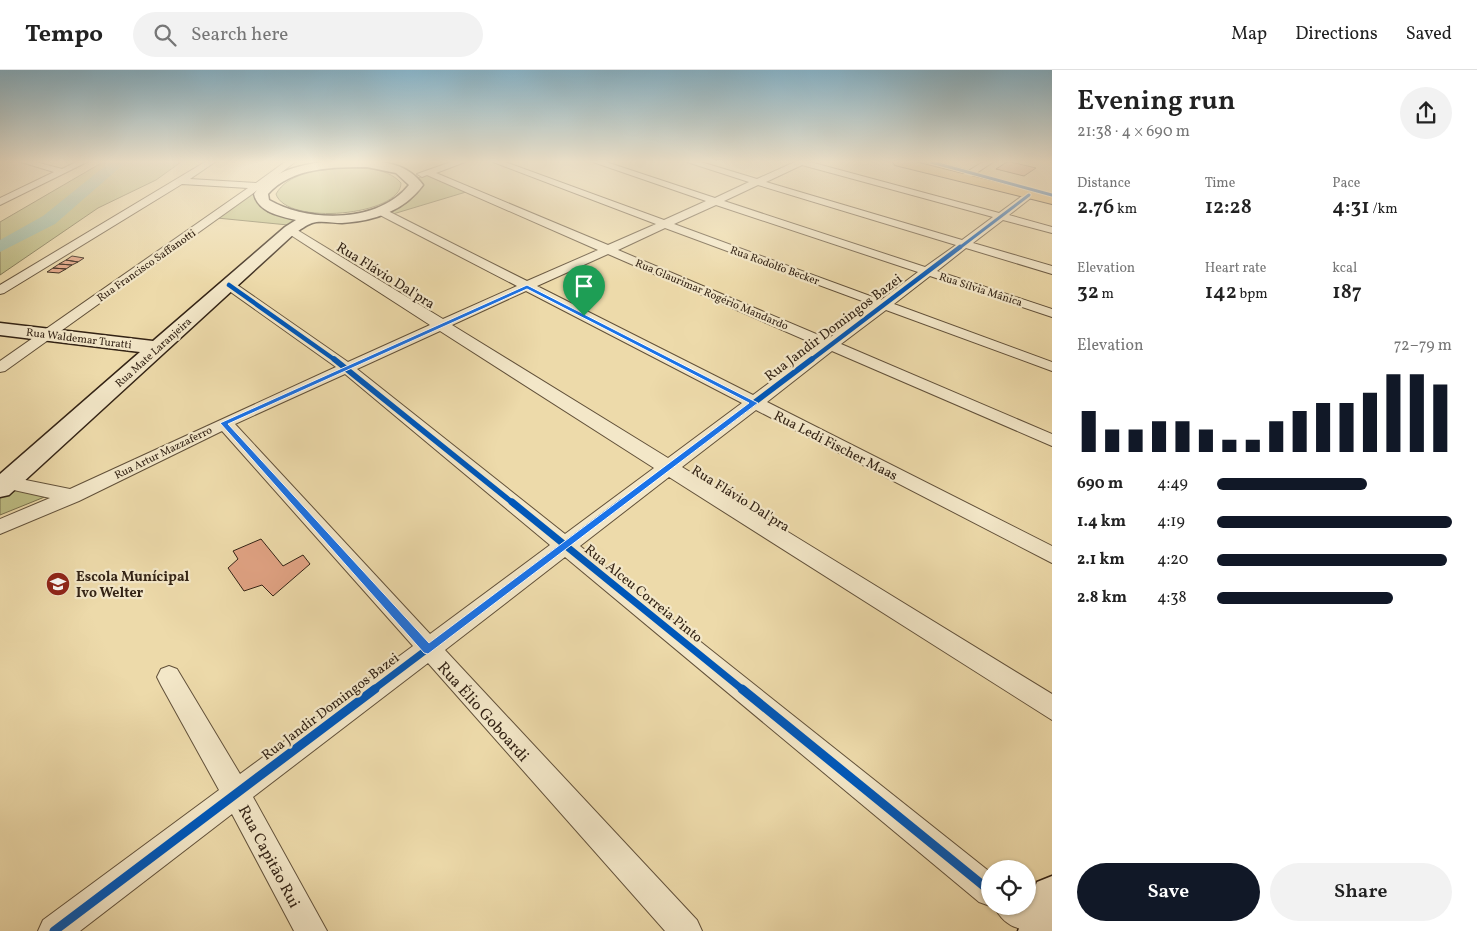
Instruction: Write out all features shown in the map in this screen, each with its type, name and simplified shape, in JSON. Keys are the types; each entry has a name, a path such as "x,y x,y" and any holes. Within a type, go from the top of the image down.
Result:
{"street":[{"path":"0,290 145,202"},
{"name":"Rua Francisco Saffanotti","path":"0,368 239,202"},
{"path":"263,202 271,210 287,216 308,219 340,218 380,211 401,202"},
{"name":"Rua Glaurimar Rogério Mandardo","path":"497,202 1052,440"},
{"name":"Rua Rodolfo Becker","path":"606,202 1052,367"},
{"name":"Rua Artur Mazzaferro","path":"0,527 72,496 224,423 712,202"},
{"name":"Rua Sílvia Mânica","path":"719,202 1052,313"},
{"path":"824,202 1052,270"},
{"path":"950,202 1052,230"},
{"name":"Rua Jandir Domingos Bazei","path":"54,931 236,792 428,650 667,466 754,403 1020,202"},
{"name":"Rua Ledi Fischer Maas","path":"380,211 1052,555"},
{"name":"Rua Mate Laranjeira","path":"3,485 290,230 308,219"},
{"name":"Rua Flávio Dal'pra","path":"290,230 1052,708"},
{"name":"Rua Alceu Correia Pinto","path":"229,285 347,368 981,884"},
{"name":"Rua Waldemar Turatti","path":"0,329 158,348"},
{"name":"Rua Élio Goboardi","path":"224,423 428,650 686,931"},
{"path":"3,485 72,496"},
{"name":"Rua Capitão Rui","path":"169,677 236,792 310,931"},
{"path":"1020,915 1040,931 1052,897"}],"green space":[{"path":"34,202 110,202 98,208 0,275 0,222"},
{"path":"240,202 258,202 267,212 295,220 288,225 217,218"},
{"path":"283,202 384,202 364,209 342,213 320,213 300,210"},
{"path":"432,202 393,214 388,211 407,203"},
{"path":"8,489 47,496 0,515 0,496"}],"building":[{"path":"72,256 84,258 78,262 66,260"},
{"path":"66,260 78,262 72,265 59,264"},
{"path":"59,264 72,265 66,269 53,268"},
{"path":"53,268 66,269 59,273 47,272"},
{"path":"261,539 283,566 303,555 310,564 273,596 262,585 244,591 228,568 238,559 233,551"}],"waterway":[{"path":"0,247 49,220 71,202"}],"cycle path":[{"path":"54,931 1019,202"},
{"path":"229,285 347,368 981,884"}],"place":[{"name":"Escola Munícipal Ivo Welter","path":"58,584"}],"route":[{"path":"527,286 584,316 754,403 667,466 428,650 224,423 527,286"}]}
